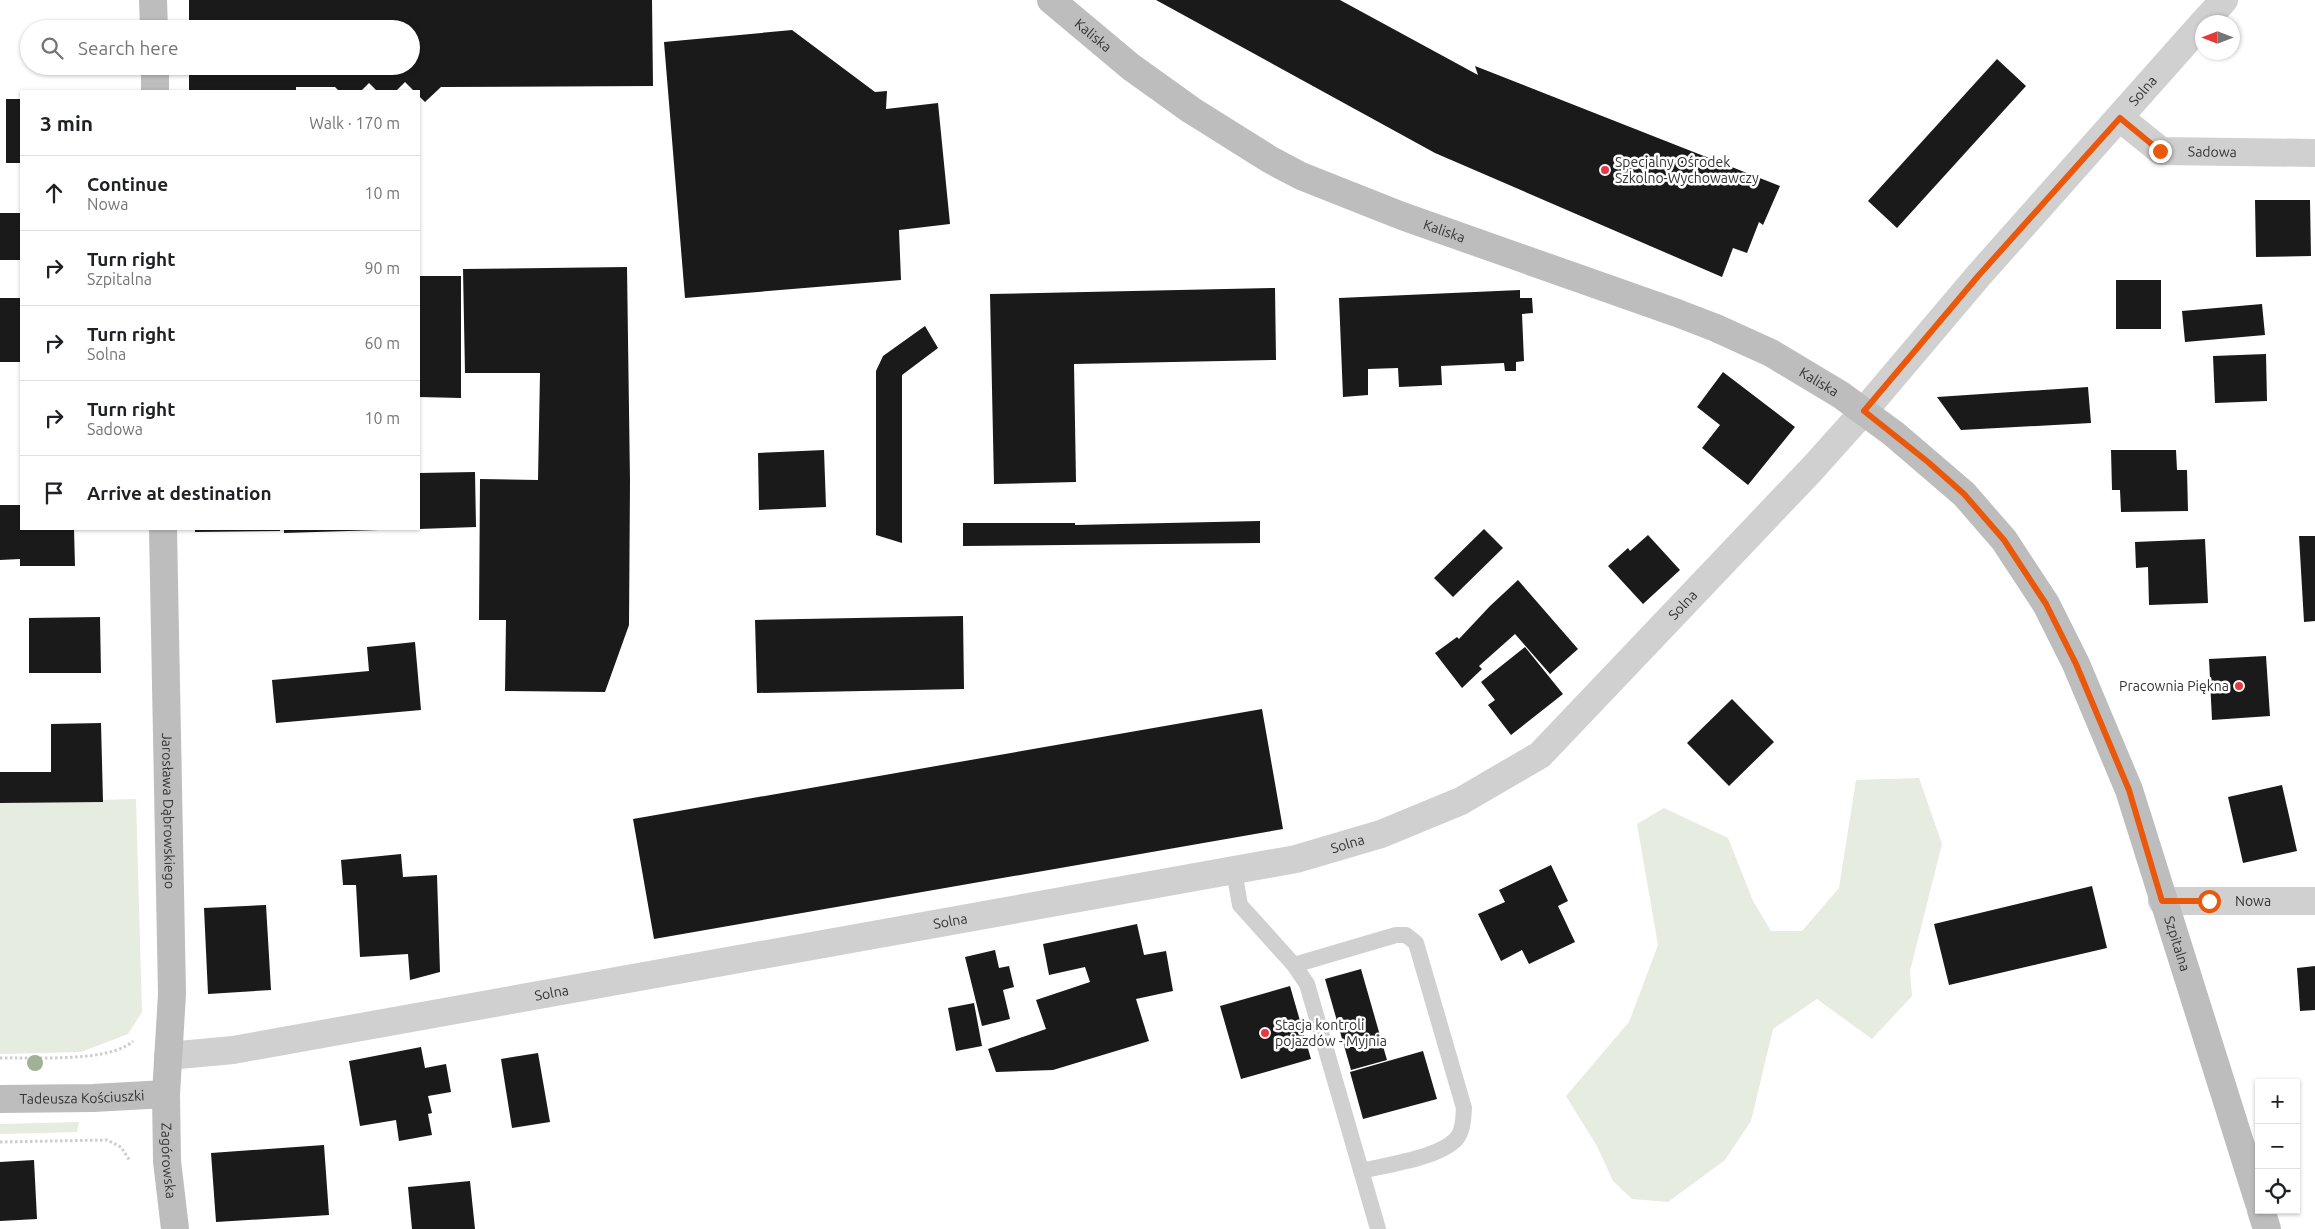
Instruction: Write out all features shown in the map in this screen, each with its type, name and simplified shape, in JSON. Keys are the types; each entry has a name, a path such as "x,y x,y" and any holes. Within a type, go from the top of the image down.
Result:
{"street":[{"path":"154,0 154,20"},
{"name":"Kaliska","path":"1051,0 1131,66 1191,110 1269,159 1301,176 1411,219 1716,328 1771,353 1864,411"},
{"name":"Solna","path":"2210,15 2224,0"},
{"name":"Solna","path":"168,1056 241,1049 1296,860 1381,834 1461,801 1540,755 1864,411 1979,275 2195,32"},
{"path":"155,75 155,90"},
{"name":"Sadowa","path":"2120,118 2160,151 2315,153"},
{"name":"Szpitalna","path":"1864,411 1928,462 1964,494 2004,540 2046,604 2076,664 2129,790 2162,901 2255,1191"},
{"name":"Jarosława Dąbrowskiego","path":"163,530 172,994 166,1094"},
{"name":"Nowa","path":"2162,901 2315,901"},
{"name":"Tadeusza Kościuszki","path":"0,1098 93,1098 166,1094"},
{"name":"Zagórowska","path":"166,1094 167,1161 175,1229"},
{"path":"2262,1214 2267,1229"}],"lane":[{"path":"1234,870 1240,905 1294,965 1307,984 1378,1229"},
{"path":"1294,965 1396,935 1406,935 1416,943 1464,1108 1463,1125 1458,1136 1443,1150 1361,1171"}],"path":[{"path":"0,1058 92,1056 126,1048 140,1035"},
{"path":"0,1142 108,1140 121,1148 131,1164"}],"shaded area":[{"path":"1919,778 1942,844 1910,971 1912,996 1872,1039 1817,999 1773,1029 1751,1121 1725,1160 1668,1202 1632,1199 1613,1181 1597,1146 1566,1096 1629,1022 1658,945 1637,824 1664,808 1728,838 1753,901 1771,931 1802,931 1839,888 1856,780"},
{"path":"136,799 142,1012 128,1034 81,1052 0,1054 0,803"},
{"path":"79,1122 77,1132 0,1134 0,1124"}],"building":[{"path":"189,0 652,0 653,86 441,87 425,102 420,97 420,90 413,90 405,82 397,90 376,90 369,83 362,90 338,90 335,87 296,87 296,90 189,90 189,75 420,75 420,20 189,20"},
{"name":"Specjalny Ośrodek Szkolno-Wychowawczy","path":"1156,0 1340,0 1478,75 1475,66 1780,186 1763,225 1759,222 1747,253 1733,248 1722,277 1435,153"},
{"path":"792,30 875,92 887,91 886,109 938,103 950,224 899,230 901,280 685,298 664,42"},
{"path":"1997,59 2026,86 1897,228 1868,201"},
{"path":"6,99 20,99 20,163 6,163"},
{"path":"2255,200 2310,200 2311,256 2256,257"},
{"path":"0,213 20,213 20,260 0,260"},
{"path":"627,267 630,481 629,625 605,692 505,691 506,620 479,620 480,479 538,480 540,373 465,373 463,269"},
{"path":"420,276 461,276 461,398 420,397"},
{"path":"2116,280 2161,280 2161,329 2116,329"},
{"path":"1275,288 1276,360 1074,364 1076,482 994,484 990,294"},
{"path":"1520,290 1520,298 1532,298 1533,313 1522,314 1524,361 1516,362 1516,371 1505,371 1504,363 1441,366 1442,385 1399,387 1398,368 1368,369 1368,395 1343,397 1339,298"},
{"path":"0,298 20,298 20,362 0,362"},
{"path":"2262,304 2265,335 2185,342 2182,311"},
{"path":"925,326 938,348 902,375 902,543 876,535 876,371 883,356"},
{"path":"2266,354 2267,401 2215,403 2213,356"},
{"path":"1723,372 1795,427 1748,485 1702,448 1720,425 1697,407"},
{"path":"2088,387 2091,423 1961,430 1937,397"},
{"path":"824,450 826,507 759,510 758,453"},
{"path":"2111,450 2176,450 2177,470 2187,470 2188,511 2121,512 2120,490 2112,490"},
{"path":"475,472 476,527 420,529 420,473"},
{"path":"0,505 20,505 20,530 74,530 75,566 20,566 20,559 0,560"},
{"path":"1260,521 1260,543 963,546 963,523 1075,523 1075,525"},
{"path":"1484,529 1503,548 1453,597 1434,578"},
{"path":"195,530 280,530 280,531 195,532"},
{"path":"284,530 379,530 284,533"},
{"path":"1648,535 1680,570 1643,604 1608,566 1628,548 1630,551"},
{"path":"2299,536 2315,536 2315,621 2304,622"},
{"path":"2205,539 2208,603 2149,605 2148,567 2136,568 2135,542"},
{"path":"1518,580 1578,649 1550,674 1515,634 1479,666 1482,669 1462,688 1435,653 1457,637 1459,639"},
{"path":"963,616 964,689 757,693 755,620"},
{"path":"100,617 101,673 29,673 29,618"},
{"path":"415,642 421,710 276,723 272,680 369,671 367,647"},
{"path":"1525,647 1563,694 1511,735 1488,705 1495,700 1481,682"},
{"path":"2266,656 2270,716 2212,720 2209,659"},
{"path":"1732,699 1774,742 1729,786 1687,743"},
{"path":"1262,709 1283,829 654,939 633,819"},
{"path":"101,723 103,802 0,803 0,772 51,772 51,724"},
{"path":"2282,785 2297,851 2243,863 2228,797"},
{"path":"401,854 403,877 437,875 440,972 410,980 408,954 360,957 356,885 343,885 341,860"},
{"path":"1551,865 1568,901 1558,906 1575,942 1529,964 1522,950 1501,961 1478,914 1505,902 1499,890"},
{"path":"2092,886 2107,948 1949,985 1934,924"},
{"path":"266,905 271,990 208,994 204,908"},
{"path":"1137,924 1144,955 1166,951 1173,991 1136,999 1149,1041 1053,1070 996,1072 988,1049 1046,1029 1036,1000 1090,982 1085,967 1049,975 1043,944"},
{"path":"995,950 999,968 1009,966 1014,987 1003,990 1010,1019 982,1026 965,957"},
{"path":"2315,966 2315,1010 2300,1011 2297,968"},
{"path":"1361,969 1387,1060 1351,1070 1325,979"},
{"name":"Stacja kontroli pojazdów - Myjnia","path":"1290,986 1311,1059 1241,1079 1220,1006"},
{"path":"974,1003 982,1046 956,1051 948,1008"},
{"path":"421,1047 425,1068 446,1064 451,1092 428,1096 432,1113 428,1114 432,1135 399,1141 396,1120 360,1126 349,1061"},
{"path":"1423,1051 1437,1099 1363,1119 1350,1072"},
{"path":"538,1053 550,1122 512,1128 501,1059"},
{"path":"324,1145 329,1215 216,1222 211,1153"},
{"path":"34,1160 37,1219 0,1221 0,1162"},
{"path":"470,1181 475,1229 412,1229 408,1187"}],"place":[{"name":"Specjalny Ośrodek Szkolno-Wychowawczy","path":"1605,170"},
{"name":"Pracownia Piękna","path":"2239,686"},
{"name":"Stacja kontroli pojazdów - Myjnia","path":"1265,1033"}],"route":[{"path":"2160,151 2120,118 1979,275 1864,411 1928,462 1964,494 2004,540 2046,604 2076,664 2129,790 2162,901 2209,901"}]}
